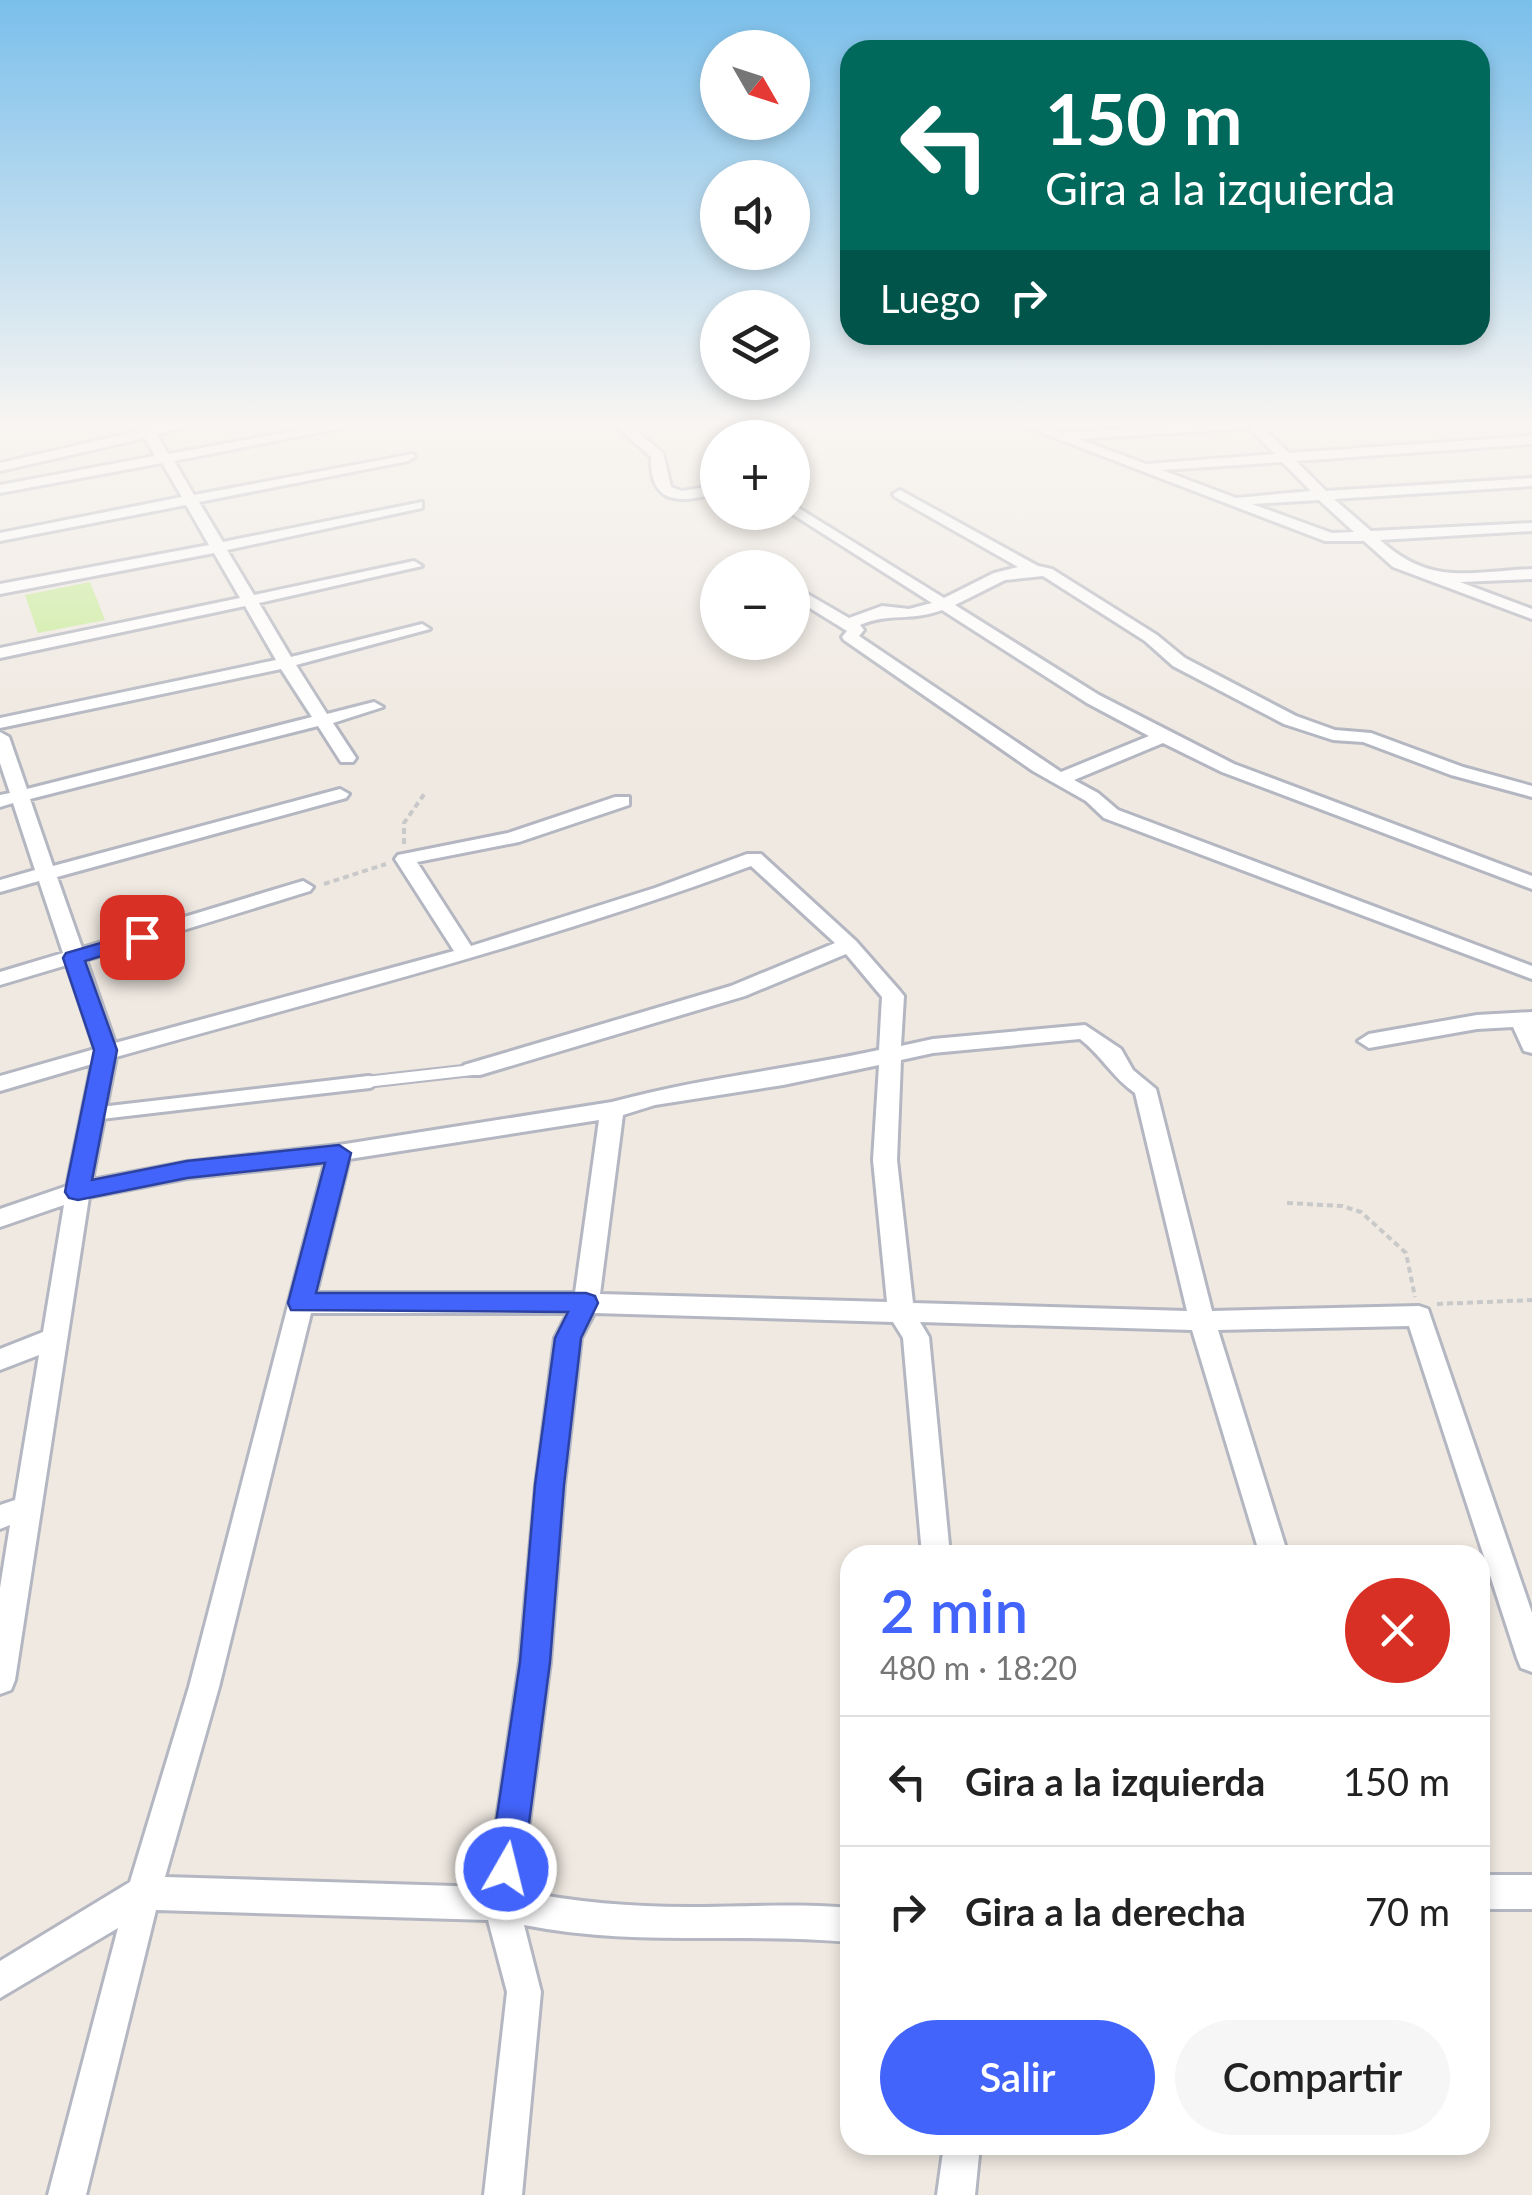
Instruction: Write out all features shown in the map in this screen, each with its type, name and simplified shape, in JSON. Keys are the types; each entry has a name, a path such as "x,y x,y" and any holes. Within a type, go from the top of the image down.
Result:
{"street":[{"path":"0,537 58,526"},
{"path":"207,526 286,663 347,758"},
{"path":"0,589 319,526"},
{"path":"822,526 1094,699 1164,736 1228,768 1532,883"},
{"path":"957,526 1034,570"},
{"path":"1301,526 1330,538 1525,526"},
{"path":"1354,526 1398,564 1532,614"},
{"path":"0,652 251,603 414,566"},
{"path":"848,624 880,612 908,614 944,602 982,581 1019,570 1047,572 1097,602 1179,662 1290,720 1333,735 1365,737 1440,766 1532,792"},
{"path":"1434,579 1532,574"},
{"path":"810,601 856,630 850,637 1060,779 1092,796 1111,814 1532,973"},
{"path":"0,723 286,663 422,629"},
{"path":"10,799 374,707"},
{"path":"1060,779 1164,736"},
{"path":"0,738 10,799 47,871 106,1050 78,1192 0,1680"},
{"path":"0,886 340,794"},
{"path":"464,952 406,859 512,838 622,801"},
{"path":"0,1084 106,1050 612,910 754,858 849,945 893,996 885,1160 900,1313 916,1338 935,1545"},
{"path":"0,979 302,887"},
{"path":"472,1070 738,991 849,945"},
{"path":"1369,1042 1477,1022 1526,1020 1532,1046"},
{"path":"0,1218 78,1192 187,1170 339,1153 612,1110 654,1098 783,1078 933,1046 1085,1032 1112,1054 1124,1076 1145,1089 1202,1322 1271,1545"},
{"path":"503,2195 524,1992 501,1904 535,1662 550,1485 568,1338 586,1303 612,1110"},
{"path":"67,2195 144,1893 204,1687 339,1153"},
{"path":"300,1303 586,1303 1202,1322 1418,1311 1532,1658"},
{"path":"0,1360 55,1338"},
{"path":"0,1517 30,1506"},
{"path":"1490,1892 1532,1892"},
{"path":"0,1981 144,1893 501,1904 560,1916 666,1923 840,1924"},
{"path":"948,2155 956,2190"},
{"path":"956,2190 961,2155"}],"lane":[{"path":"92,1114 472,1070"}],"path":[{"path":"302,887 338,882 406,859 400,830 424,793"},
{"path":"1287,1203 1342,1206 1362,1212 1406,1252 1418,1311 1532,1300"}],"green space":[{"path":"90,582 105,620 38,633 25,595"}],"route":[{"path":"142,937 73,958 106,1050 78,1192 187,1170 339,1153 300,1303 586,1303 568,1338 550,1485 535,1662 506,1869"}]}
